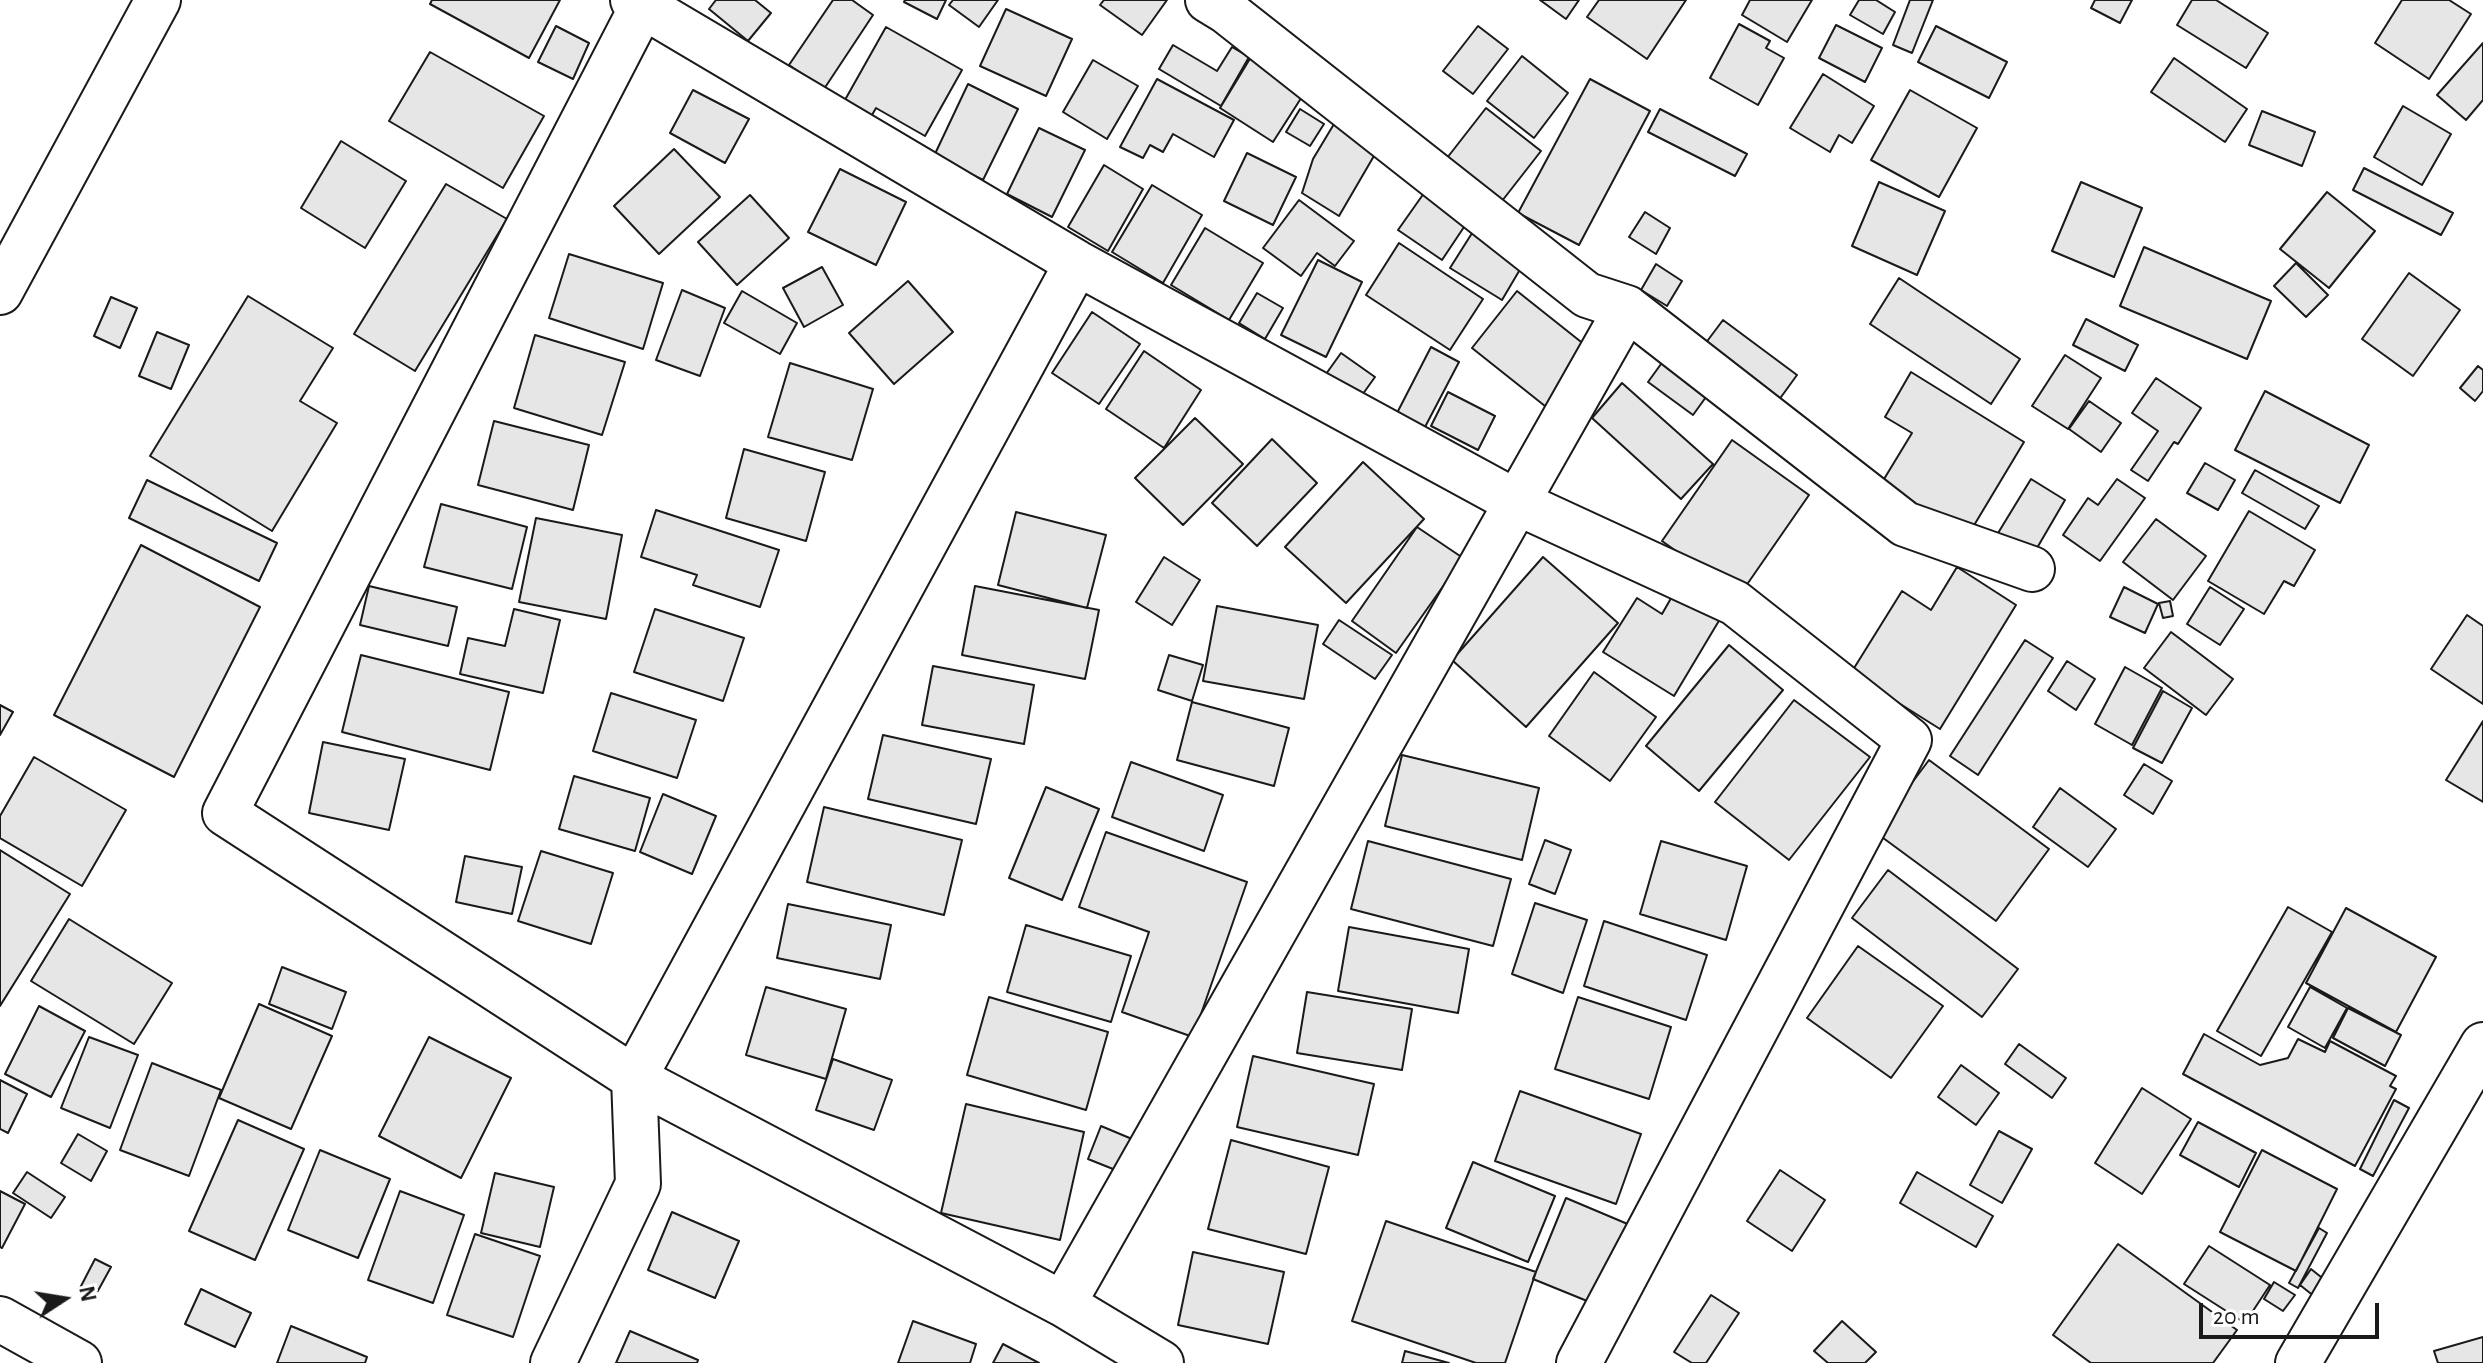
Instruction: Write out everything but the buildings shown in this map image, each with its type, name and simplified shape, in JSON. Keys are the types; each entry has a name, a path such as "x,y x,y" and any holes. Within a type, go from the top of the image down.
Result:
{"street":[{"path":"0,292 158,0"},
{"path":"1208,0 1239,21 1587,295 1627,308 1905,524 2032,569"},
{"path":"1161,1363 1063,1304 634,1078 225,813 638,2 1077,263 1516,502 1735,603 1909,740 1579,1363"},
{"path":"553,1363 638,1184 634,1078 1077,263"},
{"path":"1063,1304 1627,308"},
{"path":"2298,1363 2483,1045"},
{"path":"0,1319 79,1363"}]}
